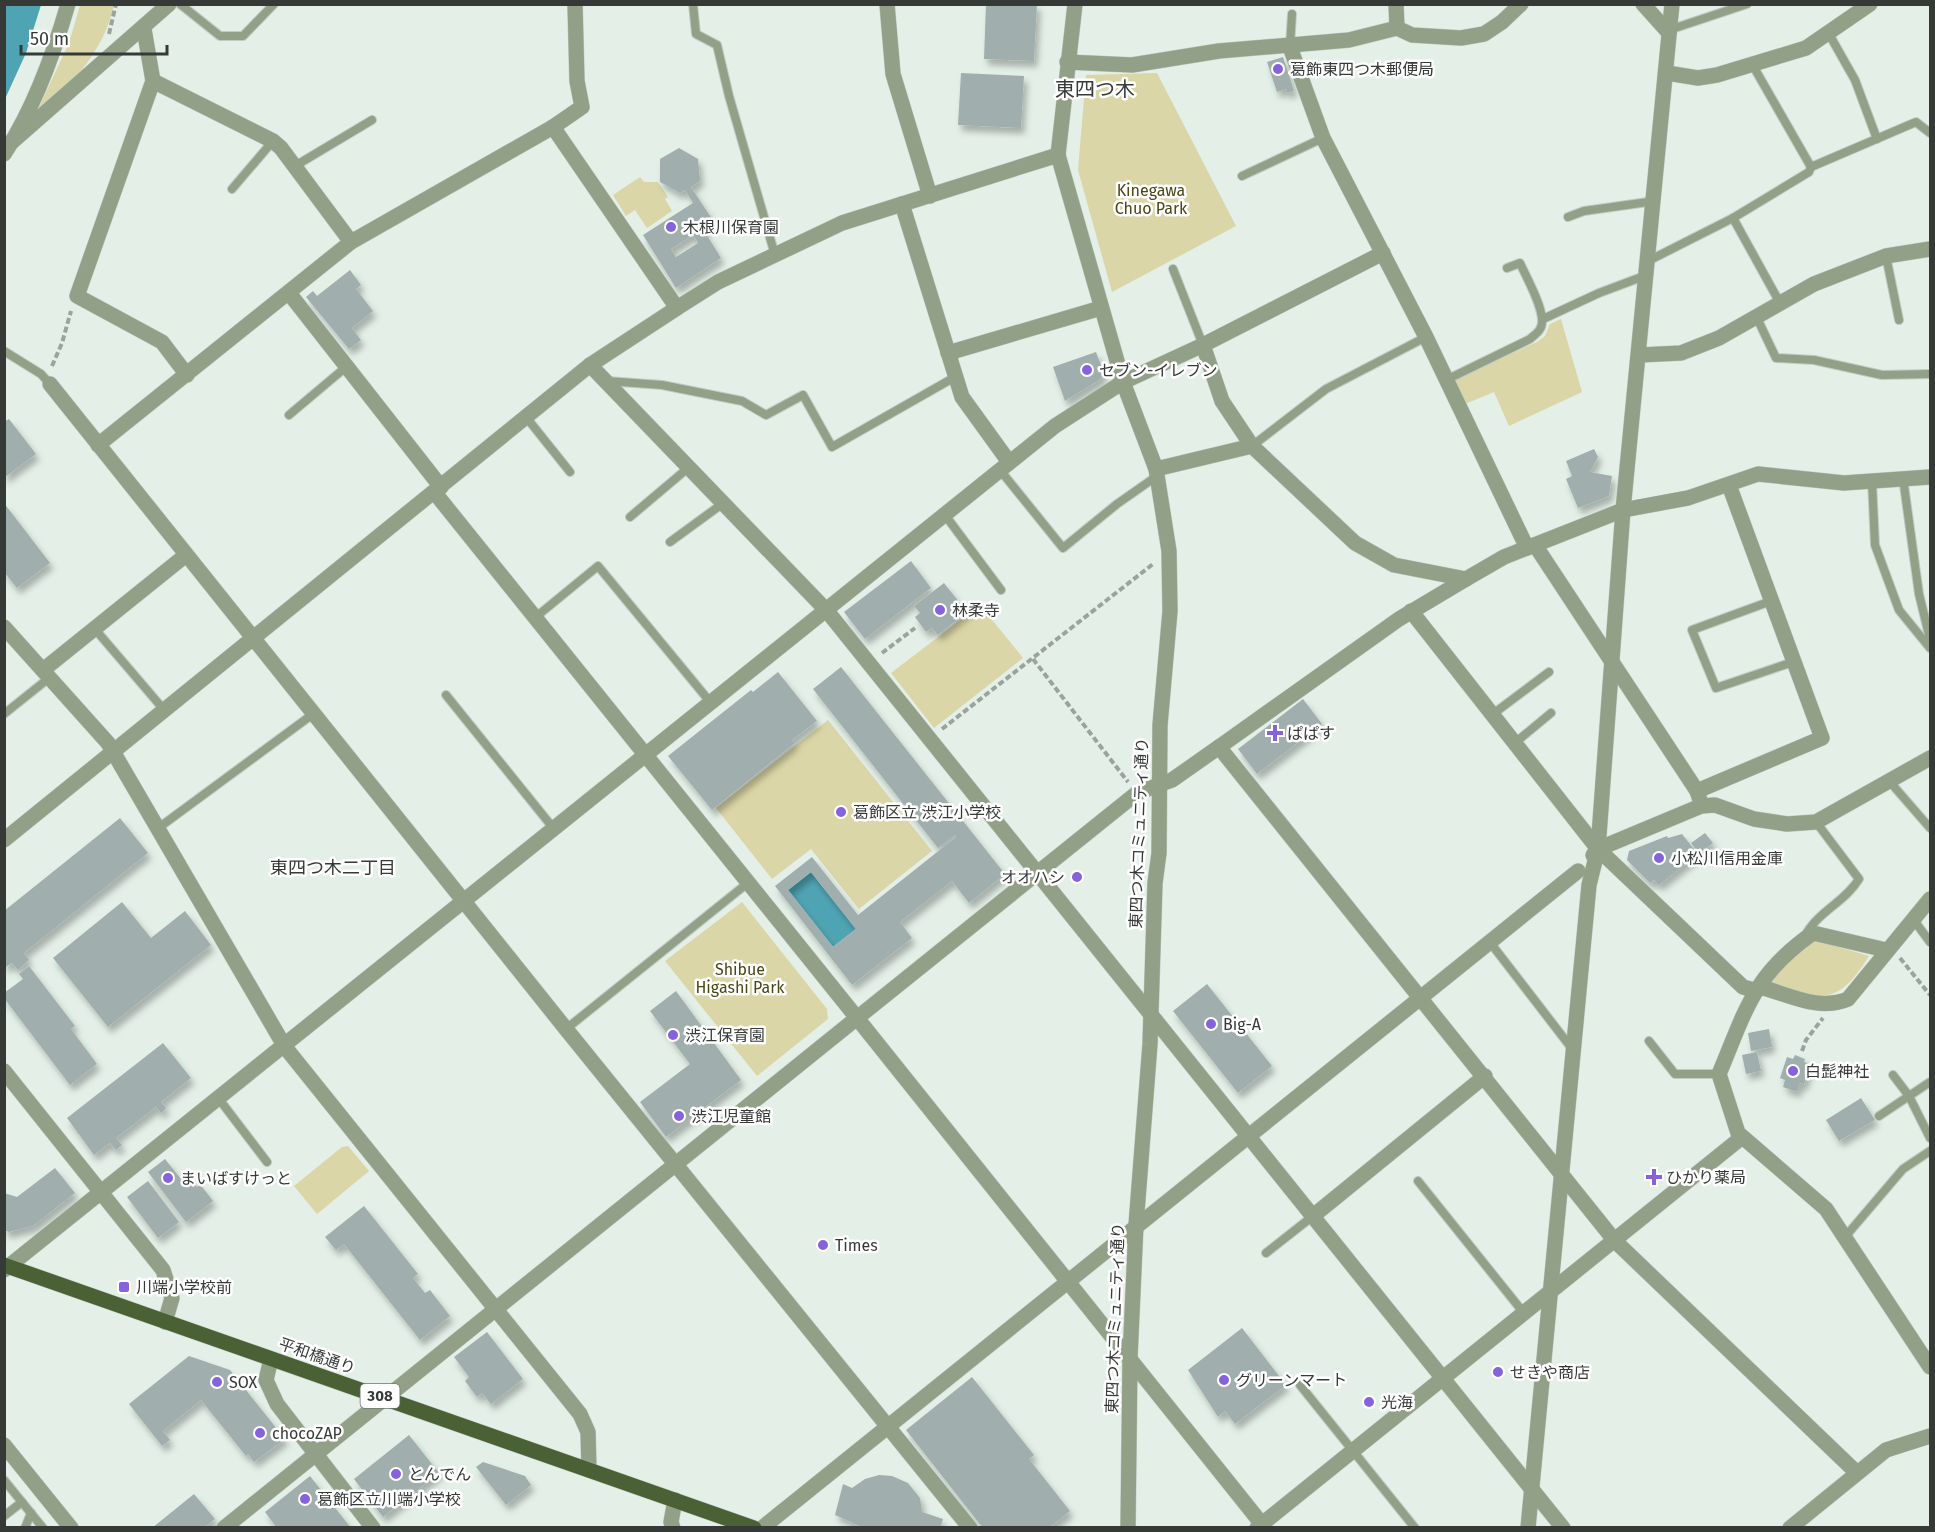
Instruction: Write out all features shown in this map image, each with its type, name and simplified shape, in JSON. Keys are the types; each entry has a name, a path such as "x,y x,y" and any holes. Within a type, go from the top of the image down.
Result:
{"main road":[{"name":"平和橋通り","path":"6,1267 754,1527"}],"street":[{"path":"4,154 13,141 57,41 68,4"},
{"path":"13,141 169,4"},
{"path":"98,445 351,242 553,127 582,107 577,81 575,4"},
{"path":"887,4 893,74 930,196"},
{"path":"4,840 590,365 677,308 718,282 842,223 1058,155 1075,4"},
{"path":"1396,4 1397,28"},
{"path":"1067,62 1132,65 1219,51 1290,47 1349,39 1397,28 1412,35 1461,38 1484,34 1502,22 1521,4"},
{"path":"1643,4 1669,31"},
{"path":"1528,1527 1589,885 1598,849 1623,510 1655,201 1672,4"},
{"path":"1667,73 1698,78 1806,48 1870,5"},
{"path":"144,28 153,81 76,296 162,342 187,375"},
{"path":"1290,47 1323,138 1531,546 1697,790 1701,806"},
{"path":"153,81 273,141 295,166 351,242"},
{"path":"553,127 677,308"},
{"name":"東四つ木コミュニティ通り","path":"1058,155 1101,308 1109,325 1123,382 1157,472 1168,551 1170,611 1161,725 1151,1014 1145,1128 1136,1225 1130,1358 1128,1527"},
{"path":"902,204 962,397 1004,466"},
{"path":"1640,355 1681,353 1719,338 1814,284 1886,256 1930,249"},
{"path":"6,1267 285,1047 1055,426 1123,382 1203,345 1383,253"},
{"path":"289,293 438,490 646,755 1262,1526 1523,1312 1550,1293 1741,1138"},
{"path":"948,353 1101,308"},
{"path":"1203,345 1222,401 1252,446 1355,543 1394,565 1466,579"},
{"path":"590,365 827,611 1313,1216 1441,1379 1563,1527"},
{"path":"48,382 566,1029 970,1527"},
{"path":"1157,472 1252,446"},
{"path":"224,1527 1137,793 1172,780 1411,611 1504,557 1531,546 1623,510 1688,498 1758,474 1844,483 1930,477"},
{"path":"1697,790 1822,738 1729,485"},
{"path":"46,674 94,628 186,555"},
{"path":"1411,611 1598,849 1743,987 1754,990 1764,988 1819,1005 1832,1006 1848,999 1930,898"},
{"path":"4,627 113,753 285,1047 585,1423 589,1470"},
{"path":"1219,747 1615,1241 1856,1472"},
{"path":"762,1527 1578,871 1598,849 1701,806 1715,805 1754,819 1787,824 1816,822 1928,764"},
{"path":"1888,948 1813,933 1803,940 1775,963 1754,990 1719,1074 1741,1138 1827,1209 1930,1367"},
{"path":"4,1071 163,1270 172,1298 165,1322"},
{"path":"1313,1216 1485,1076"},
{"path":"271,1359 266,1380 269,1392 314,1454 373,1527"},
{"path":"1790,1527 1886,1450 1930,1436"},
{"path":"4,1444 71,1527"},
{"path":"673,1527 671,1522 675,1500"}],"lane":[{"path":"180,4 220,36 243,36 274,4"},
{"path":"693,4 696,34 717,45 729,96 775,255"},
{"path":"1669,31 1747,4"},
{"path":"1290,47 1292,14"},
{"path":"1829,34 1855,80 1877,139"},
{"path":"1752,64 1812,166"},
{"path":"295,166 372,120"},
{"path":"1543,319 1648,268 1809,172 1812,166 1916,123 1930,133"},
{"path":"1242,176 1323,138"},
{"path":"232,189 273,141"},
{"path":"1568,217 1584,211 1655,201"},
{"path":"1733,218 1780,303"},
{"path":"1886,256 1899,320"},
{"path":"1446,380 1530,339 1541,329 1543,319 1520,263 1507,268"},
{"path":"1173,269 1203,345"},
{"path":"1757,318 1776,358 1814,360 1882,375 1930,374"},
{"path":"1252,446 1326,390 1426,337"},
{"path":"4,351 48,382"},
{"path":"289,415 346,367"},
{"path":"605,380 663,385 742,401 766,415 803,395 832,447 955,377"},
{"path":"526,417 570,472"},
{"path":"1004,466 1064,548 1157,472"},
{"path":"630,517 688,468"},
{"path":"1903,478 1919,594 1930,639"},
{"path":"1872,481 1875,545 1899,610 1930,648"},
{"path":"670,542 722,504"},
{"path":"945,515 1001,590"},
{"path":"537,616 598,566 711,703"},
{"path":"1771,601 1692,630 1716,688 1793,662"},
{"path":"94,628 165,711"},
{"path":"1493,714 1550,672"},
{"path":"4,714 46,674"},
{"path":"446,694 554,829"},
{"path":"1515,742 1551,713"},
{"path":"157,829 313,714"},
{"path":"1890,782 1930,828"},
{"path":"1803,940 1810,925 1853,888 1859,879 1816,822"},
{"path":"566,1029 749,882"},
{"path":"1913,919 1930,942"},
{"path":"1490,941 1574,1051"},
{"path":"1649,1041 1675,1074 1719,1074"},
{"path":"1893,1075 1909,1096 1930,1138"},
{"path":"1879,1116 1930,1082"},
{"path":"219,1099 267,1162"},
{"path":"1845,1237 1903,1169 1930,1151"},
{"path":"1418,1181 1523,1312"},
{"path":"1266,1253 1313,1216"},
{"path":"1300,1385 1415,1527"},
{"path":"6,1484 43,1527"},
{"path":"4,1516 22,1502"},
{"path":"25,1527 31,1513"}],"path":[{"path":"109,43 116,4"},
{"path":"48,382 76,296"},
{"path":"930,739 1168,551"},
{"path":"869,663 915,628"},
{"path":"1033,659 1137,793"},
{"path":"1888,948 1930,995"},
{"path":"1802,1051 1806,1040 1832,1006"}],"green space":[{"path":"80,5 114,5 103,36 87,63 42,109 39,107 69,43"},
{"name":"Kinegawa Chuo Park","path":"1157,73 1236,226 1112,292 1078,170 1086,75"},
{"path":"640,177 644,182 658,182 668,197 665,199 672,211 647,228 635,210 626,216 613,195"},
{"path":"1561,319 1582,392 1509,426 1494,392 1465,404 1455,382 1457,378 1537,342 1545,336 1550,324"},
{"path":"980,605 1023,658 934,728 891,673"},
{"path":"828,720 932,851 859,909 811,849 772,879 716,808"},
{"name":"Shibue Higashi Park","path":"742,902 827,1009 828,1019 757,1076 665,961"},
{"path":"1815,940 1869,956 1848,984 1828,995 1804,993 1772,983 1770,976"},
{"path":"348,1146 369,1171 317,1214 294,1186 342,1147"}],"water":[{"path":"5,4 41,5 26,53 5,99"},
{"path":"811,872 856,929 833,947 788,890"}],"building":[{"path":"986,4 1037,4 1034,61 984,59"},
{"path":"1283,57 1294,91 1287,93 1286,89 1277,92 1267,62"},
{"path":"961,73 1024,76 1021,128 958,125"},
{"path":"679,148 698,159 700,181 691,187 714,222 703,229 721,258 676,288 643,235 693,203 685,190 680,193 660,182 660,159","holes":["693,235 698,243 676,257 671,249"]},
{"path":"350,270 361,285 356,289 373,311 352,328 361,340 349,349 306,297 313,291 317,296"},
{"path":"1096,352 1104,373 1101,379 1065,401 1053,367"},
{"path":"9,419 36,454 4,478 4,422"},
{"path":"1594,449 1598,457 1590,472 1612,476 1609,496 1578,508 1566,479 1572,476 1566,461"},
{"path":"4,503 50,563 17,588 4,572"},
{"path":"911,561 931,588 865,639 844,612"},
{"path":"944,583 967,612 938,635 932,628 926,632 915,617 920,613 914,606"},
{"path":"841,667 1005,874 969,903 952,881 900,922 912,938 852,985 775,886 812,857 858,915 956,837 955,835 938,848 813,689","holes":["811,872 856,929 833,947 788,890"]},
{"path":"778,672 817,721 792,740 795,743 712,810 668,756 751,690 753,692"},
{"path":"1303,699 1322,724 1257,774 1238,749"},
{"path":"120,818 148,853 24,953 29,960 18,970 12,963 4,968 4,911"},
{"path":"1705,833 1713,843 1699,854 1691,843"},
{"path":"1682,834 1698,854 1659,885 1654,880 1650,883 1627,860 1629,851 1667,836 1668,838"},
{"path":"122,902 151,938 185,911 211,945 108,1027 53,958"},
{"path":"29,966 75,1026 71,1029 97,1064 70,1085 4,998 4,993 23,979 19,974"},
{"path":"1207,984 1272,1066 1238,1093 1173,1011"},
{"path":"676,991 741,1080 666,1137 640,1102 690,1064 650,1011"},
{"path":"1769,1029 1772,1047 1751,1051 1748,1033"},
{"path":"163,1043 191,1078 161,1102 166,1108 161,1113 156,1107 116,1138 122,1145 116,1150 110,1143 94,1155 67,1118"},
{"path":"1757,1052 1761,1071 1746,1074 1742,1055"},
{"path":"1795,1055 1810,1064 1804,1085 1800,1083 1797,1092 1783,1087 1785,1080 1780,1078 1787,1057 1793,1059"},
{"path":"1861,1098 1875,1120 1839,1141 1826,1120"},
{"path":"165,1159 181,1179 187,1174 197,1187 200,1184 213,1201 186,1222 148,1172"},
{"path":"55,1168 75,1193 33,1226 9,1232 4,1230 4,1193 17,1197"},
{"path":"148,1181 179,1222 158,1238 127,1197"},
{"path":"364,1206 418,1274 413,1278 425,1293 430,1290 450,1316 420,1340 344,1244 336,1250 325,1237"},
{"path":"1242,1328 1286,1385 1235,1424 1225,1411 1218,1417 1188,1370"},
{"path":"487,1332 523,1379 491,1404 482,1393 477,1397 465,1381 469,1377 454,1357"},
{"path":"189,1356 230,1370 285,1439 254,1462 248,1454 246,1456 201,1400 163,1431 170,1440 162,1446 129,1404"},
{"path":"972,1377 1034,1455 1029,1459 1070,1511 1049,1528 983,1528 906,1430"},
{"path":"409,1435 439,1473 383,1517 354,1479"},
{"path":"483,1462 525,1476 531,1485 506,1505 476,1467"},
{"path":"879,1475 892,1476 908,1483 920,1498 922,1512 943,1519 940,1528 864,1528 835,1515 843,1484 852,1488 865,1479"},
{"name":"葛飾区立川端小学校","path":"310,1476 351,1528 277,1528 265,1512"},
{"path":"194,1494 215,1519 204,1528 152,1528"}],"place":[{"name":"葛飾東四つ木郵便局","path":"1278,69"},
{"name":"木根川保育園","path":"671,227"},
{"name":"セブン-イレブン","path":"1087,370"},
{"name":"林柔寺","path":"940,610"},
{"name":"ぱぱす","path":"1275,733"},
{"name":"葛飾区立 渋江小学校","path":"841,812"},
{"name":"小松川信用金庫","path":"1659,858"},
{"name":"オオハシ","path":"1077,877"},
{"name":"Big-A","path":"1211,1024"},
{"name":"渋江保育園","path":"673,1035"},
{"name":"白髭神社","path":"1793,1071"},
{"name":"渋江児童館","path":"679,1116"},
{"name":"ひかり薬局","path":"1654,1177"},
{"name":"まいばすけっと","path":"168,1178"},
{"name":"Times","path":"823,1245"},
{"name":"川端小学校前","path":"124,1287"},
{"name":"せきや商店","path":"1498,1372"},
{"name":"グリーンマート","path":"1224,1380"},
{"name":"SOX","path":"217,1382"},
{"name":"光海","path":"1369,1402"},
{"name":"chocoZAP","path":"260,1433"},
{"name":"とんでん","path":"396,1474"},
{"name":"葛飾区立川端小学校","path":"305,1499"}],"district":[{"name":"東四つ木","path":"1095,89"},
{"name":"東四つ木二丁目","path":"333,868"}]}
